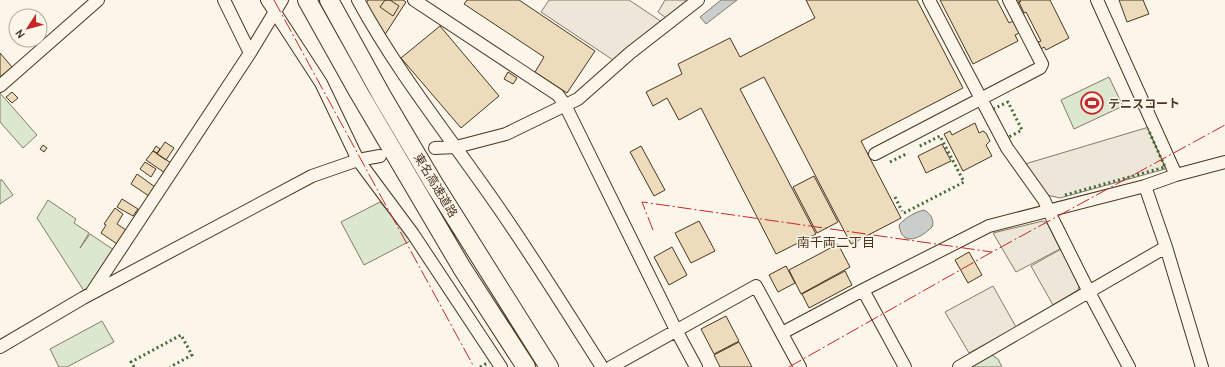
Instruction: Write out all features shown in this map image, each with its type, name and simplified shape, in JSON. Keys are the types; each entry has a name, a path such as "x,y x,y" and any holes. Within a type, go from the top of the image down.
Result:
{"highway":[{"name":"東名高速道路","path":"307,0 359,93 454,254 526,367"},
{"name":"東名高速道路","path":"329,0 382,96 434,184 549,367"}],"street":[{"path":"0,86 98,0"},
{"path":"224,0 250,53"},
{"path":"267,0 321,83 358,160 413,234 501,367"},
{"path":"91,294 250,53 282,0"},
{"path":"358,0 404,74 496,204 551,286 602,367"},
{"path":"414,0 558,95 565,105 676,330 696,367"},
{"path":"435,148 456,147 506,134 578,99 630,53 698,0"},
{"path":"929,0 1007,148 1044,200 1050,211 1089,292 1129,367"},
{"path":"875,154 1040,68 1042,64 1009,0"},
{"path":"1097,0 1176,175"},
{"path":"0,347 91,294 312,176 358,160 380,156"},
{"path":"782,333 990,226 1145,186 1176,175 1225,162"},
{"path":"1145,186 1166,247 1202,367"},
{"path":"959,367 1166,247"},
{"path":"610,367 756,286 800,367"},
{"path":"863,290 905,367"}],"green space":[{"name":"テニスコート","path":"1109,77 1123,106 1074,129 1061,100"},
{"path":"0,93 37,135 23,148 0,122"},
{"path":"0,180 2,180 13,195 0,204"},
{"path":"48,200 76,219 74,223 89,233 80,248 90,234 114,250 86,292 37,218"},
{"path":"380,202 412,240 364,265 341,222"},
{"path":"102,321 114,342 67,367 59,367 50,349"},
{"path":"992,355 998,359 1002,367 971,367"}],"shaded area":[{"path":"549,0 629,0 662,22 613,60 541,12"},
{"path":"665,0 688,0 666,18 658,12"},
{"path":"721,0 737,0 706,24 700,17"},
{"path":"1149,127 1165,163 1165,169 1060,198 1047,195 1025,164"},
{"path":"924,210 931,217 933,222 932,227 923,235 918,237 908,239 904,237 899,225 910,216"},
{"path":"1043,221 1047,223 1060,249 1016,272 993,233"},
{"path":"1061,249 1079,286 1078,290 1053,305 1031,266"},
{"path":"993,286 1016,327 969,353 945,312"}],"building":[{"path":"368,0 403,0 406,2 384,36 365,5"},
{"path":"385,0 390,0 399,6 393,16 380,7"},
{"path":"467,0 519,0 595,51 567,93 535,72 544,57 464,4"},
{"path":"806,0 917,0 963,88 861,141 901,218 851,244 764,77 740,89 816,234 776,254 701,108 679,120 667,98 653,106 646,92 682,74 678,64 730,38 740,57 815,18"},
{"path":"940,0 997,0 1009,23 1017,19 1024,31 1015,35 1018,41 973,64"},
{"path":"1016,0 1050,0 1069,38 1046,50 1044,47 1041,49 1038,42 1041,41 1026,12 1024,13 1019,2 1017,3"},
{"path":"1119,0 1143,0 1149,14 1127,22"},
{"path":"440,26 499,96 461,128 401,58"},
{"path":"0,53 12,67 0,77"},
{"path":"508,72 517,78 513,84 504,79"},
{"path":"12,92 18,98 12,103 6,97"},
{"path":"975,123 979,133 983,131 986,133 990,141 986,145 992,156 963,171 944,134 950,131 952,135"},
{"path":"165,142 174,148 166,160 157,154"},
{"path":"942,144 951,161 926,173 918,156"},
{"path":"43,145 47,148 44,152 40,149"},
{"path":"156,146 160,149 157,153 153,151"},
{"path":"641,146 665,190 654,196 630,152"},
{"path":"153,151 171,163 165,173 146,160"},
{"path":"145,162 156,169 151,177 140,169"},
{"path":"137,174 155,187 149,196 131,184"},
{"path":"814,176 838,222 817,233 793,187"},
{"path":"122,199 138,209 133,216 117,207"},
{"path":"115,208 123,214 117,224 126,230 117,244 101,233 106,225 104,224"},
{"path":"699,221 715,251 691,263 675,233"},
{"path":"838,244 850,267 801,294 789,270"},
{"path":"672,247 687,275 669,285 654,257"},
{"path":"969,252 982,275 968,283 955,260"},
{"path":"786,266 795,283 778,292 769,275"},
{"path":"845,271 852,285 809,308 802,294"},
{"path":"726,316 739,341 714,354 701,329"},
{"path":"739,342 752,367 720,367 714,355"}],"hedge":[{"path":"993,109 1008,102 1022,130 1007,138"},
{"path":"1065,195 1165,167 1148,129"},
{"path":"904,213 964,182 940,136 918,147"},
{"path":"890,162 908,153"},
{"path":"895,197 902,211"},
{"path":"134,367 131,362 181,335 192,355 170,367"},
{"path":"480,367 489,362"}],"power":[{"path":"274,0 474,367"},
{"path":"789,367 992,252 1225,125"},
{"path":"653,230 642,202 992,252"}],"place":[{"name":"テニスコート","path":"1092,103"}],"district":[{"name":"南千両二丁目","path":"836,242"}]}
